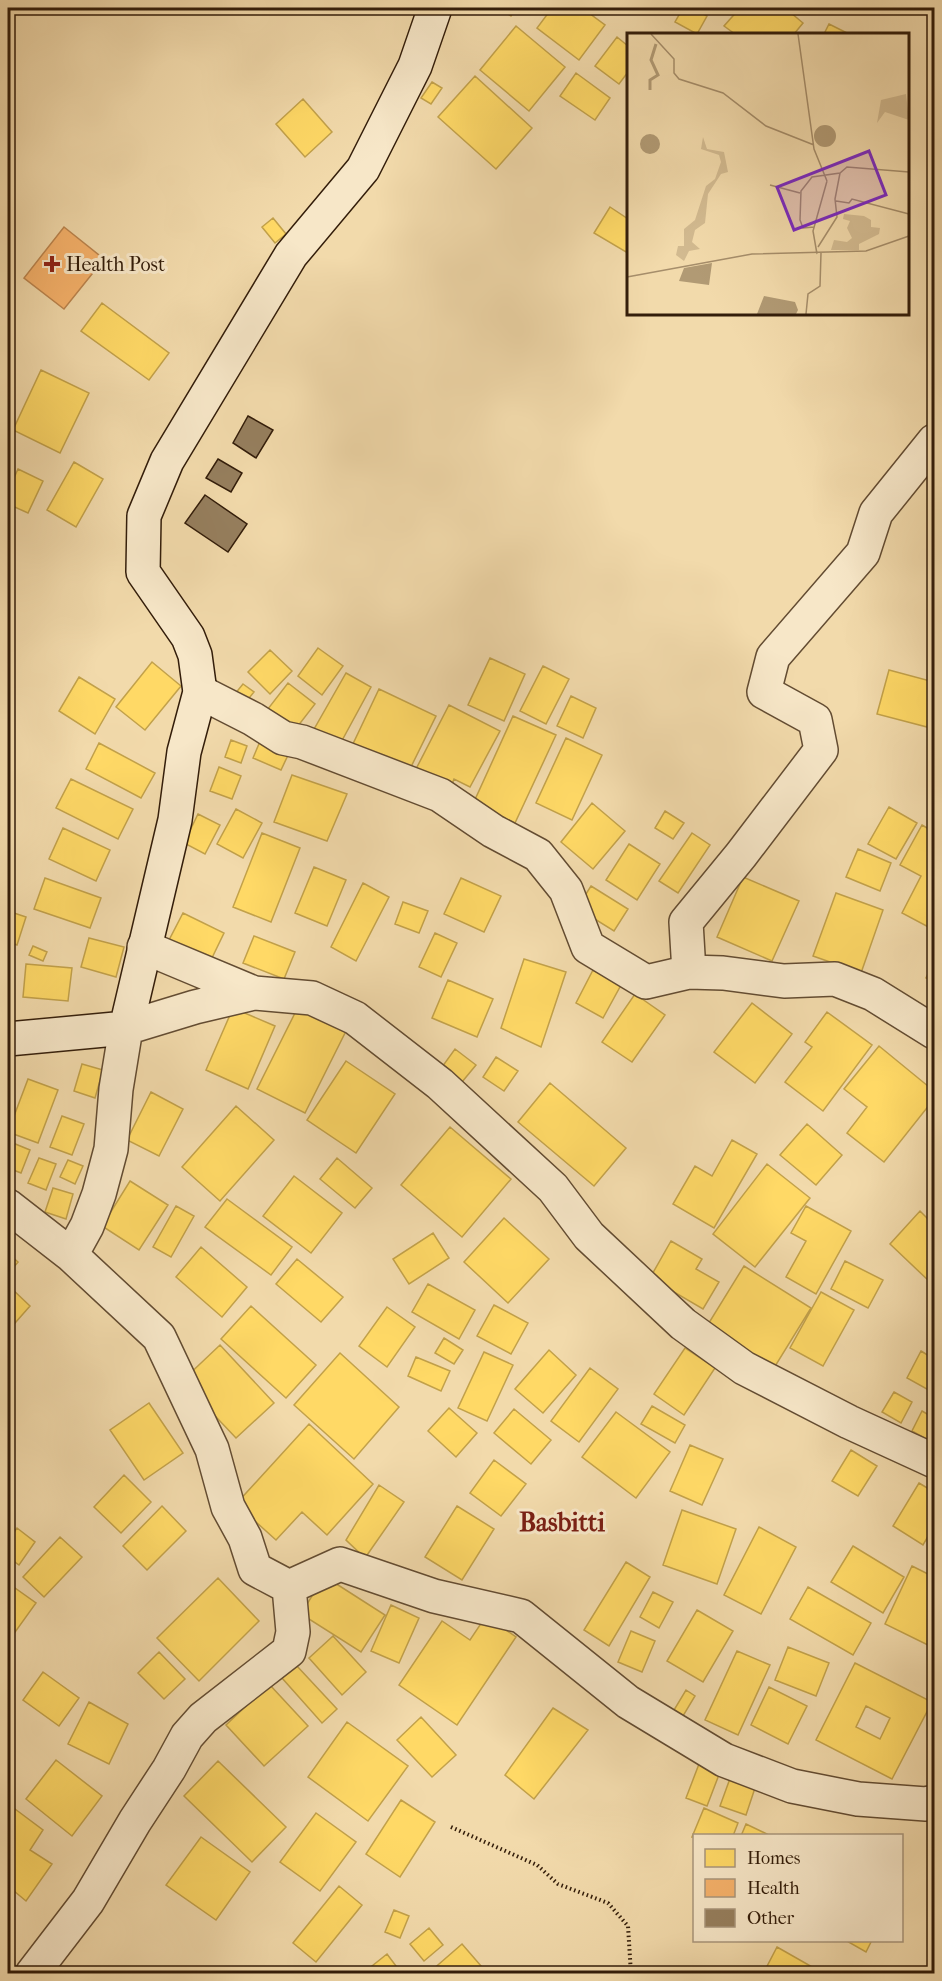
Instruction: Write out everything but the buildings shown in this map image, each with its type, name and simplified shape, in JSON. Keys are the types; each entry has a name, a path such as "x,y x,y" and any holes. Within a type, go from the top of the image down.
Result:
{"street":[{"path":"70,1256 87,1226 111,1149 116,1089 126,1028 175,820 184,752 200,692 195,655 188,637 143,572 144,516 167,460 291,255 363,169 415,66 435,8"},
{"path":"689,972 686,922 741,855 821,750 815,720 764,692 773,657 863,553 876,513 934,441"},
{"path":"200,692 284,738 302,742 440,795 493,831 538,855 566,890 588,947 646,982 689,972 723,973 783,981 836,979 873,994 934,1032"},
{"path":"144,947 254,993 312,998 355,1018 440,1084 553,1188 589,1236 683,1324 744,1368 849,1422 934,1461"},
{"path":"8,1039 126,1028 195,1007 254,993"},
{"path":"8,1206 70,1256 159,1337 212,1449 228,1507 246,1538 255,1569 289,1587"},
{"path":"289,1587 340,1564 434,1596 521,1616 628,1702 724,1760 792,1786 858,1799 926,1804 934,1802"},
{"path":"32,1974 88,1901 187,1736 203,1718 290,1651 293,1632 289,1587"}],"path":[{"path":"452,1827 537,1865 558,1884 608,1903 628,1926 631,1974"}],"place":[{"name":"Health Post","path":"52,264"}],"district":[{"name":"Basbitti","path":"562,1522"}]}
